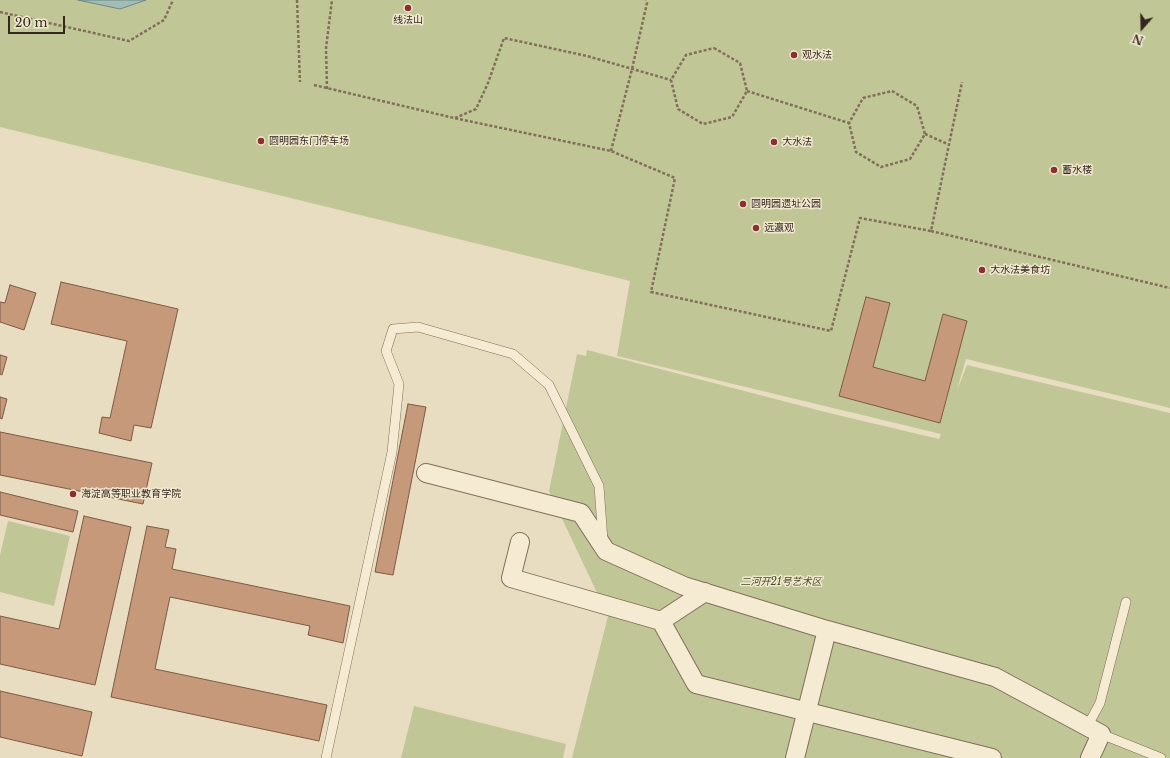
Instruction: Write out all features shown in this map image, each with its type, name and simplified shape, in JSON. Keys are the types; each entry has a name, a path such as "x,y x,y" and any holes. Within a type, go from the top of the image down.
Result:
{"street":[{"path":"426,472 581,513 606,551 684,586 827,630 995,677 1094,731 1090,758"},
{"path":"520,542 511,578 661,621 696,684 992,758"},
{"path":"661,621 705,592"},
{"path":"795,758 827,630"}],"lane":[{"path":"326,758 392,452 399,384 386,351 393,329 418,327 512,354 549,385 599,486 604,547"},
{"path":"1126,602 1094,731 1161,758"}],"path":[{"path":"0,12 129,41 164,20 173,0"},
{"path":"297,0 300,82"},
{"path":"327,89 326,48 332,0"},
{"path":"611,151 632,69 647,3 646,0"},
{"path":"454,118 476,110 488,83 504,38 587,56 670,80"},
{"path":"714,48 740,63 747,92 732,117 703,124 678,109 670,80 686,55 714,48"},
{"path":"931,231 962,82"},
{"path":"314,85 454,118 611,151 675,178 651,292 831,331 860,218 931,231 1170,288"},
{"path":"892,91 917,106 925,134 910,160 881,167 856,152 848,123 863,98 892,91"},
{"path":"747,92 848,123"},
{"path":"925,134 950,145"}],"green space":[{"name":"圆明园遗址公园","path":"0,0 1170,0 1170,408 966,359 957,390 967,365 1170,413 1170,758 572,758 608,616 549,491 577,354 586,356 587,350 829,413 939,439 941,434 617,356 630,281 0,127"},
{"path":"8,521 70,536 54,606 0,592 0,555"},
{"path":"414,706 566,744 563,758 401,758"}],"water":[{"path":"78,0 146,0 120,9"}],"building":[{"path":"61,282 178,309 151,428 134,425 131,441 99,433 102,417 110,418 127,341 51,324"},
{"path":"10,285 36,293 24,330 0,322 0,302 5,303"},
{"path":"866,297 890,303 873,367 925,381 943,314 967,321 940,423 839,396"},
{"path":"0,355 7,357 2,375 0,374"},
{"path":"0,397 7,399 2,419 0,418"},
{"path":"408,404 426,407 393,575 375,572"},
{"path":"0,432 152,463 143,504 0,475"},
{"path":"0,492 78,511 73,532 0,515"},
{"path":"84,516 131,527 95,685 0,664 0,616 59,629"},
{"path":"147,526 169,530 165,547 176,549 172,569 350,606 343,643 308,635 310,626 170,597 155,669 327,705 319,741 111,697"},
{"path":"0,691 92,712 82,756 0,737"}],"place":[{"name":"线法山","path":"408,8"},
{"name":"观水法","path":"794,55"},
{"name":"圆明园东门停车场","path":"261,141"},
{"name":"大水法","path":"774,142"},
{"name":"蓄水楼","path":"1054,170"},
{"name":"圆明园遗址公园","path":"743,204"},
{"name":"远瀛观","path":"756,228"},
{"name":"大水法美食坊","path":"982,270"},
{"name":"海淀高等职业教育学院","path":"73,494"}],"park label":[{"name":"二河开21号艺术区","path":"781,582"}]}
